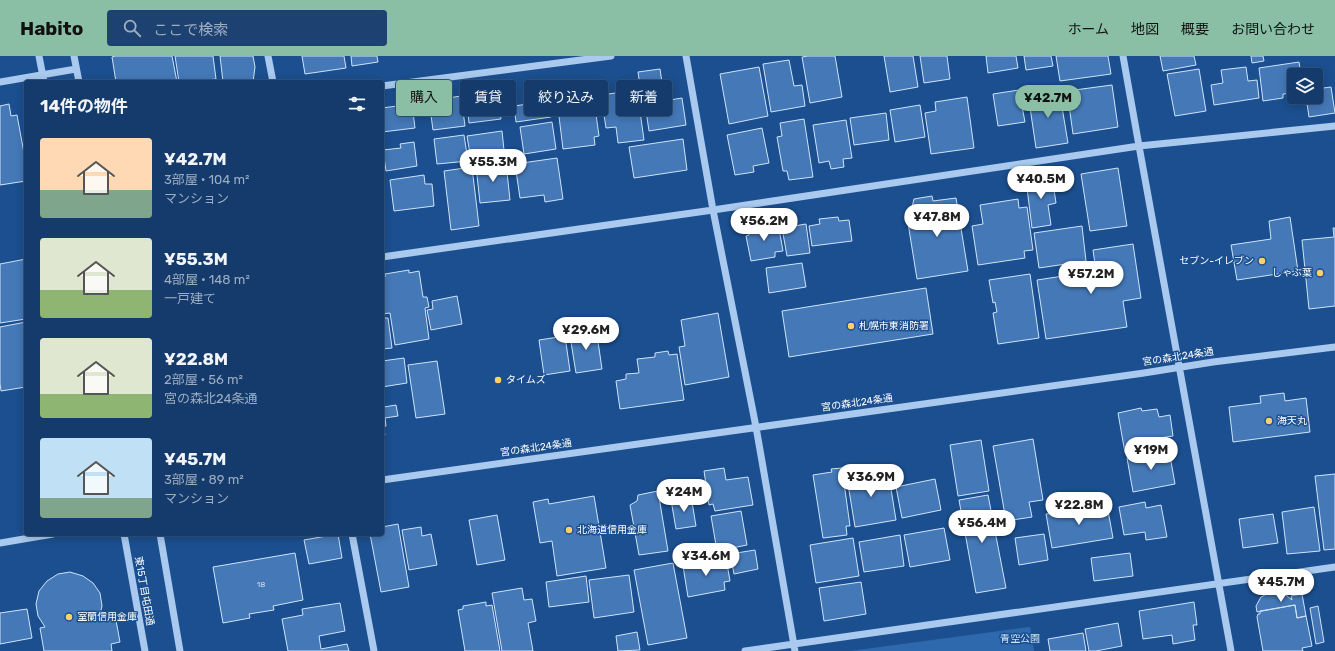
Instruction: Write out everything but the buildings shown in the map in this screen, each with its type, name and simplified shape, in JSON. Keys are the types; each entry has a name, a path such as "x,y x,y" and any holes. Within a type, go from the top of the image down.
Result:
{"street":[{"path":"39,56 43,78"},
{"path":"74,56 79,80"},
{"path":"268,56 273,80"},
{"path":"384,86 611,56"},
{"path":"686,56 713,210 756,428 794,648"},
{"path":"1124,56 1231,651"},
{"path":"0,82 43,78 76,69"},
{"path":"384,257 713,210 1139,146 1335,126"},
{"name":"宮の森北24条通","path":"384,480 1213,362 1335,347"},
{"path":"0,543 40,536"},
{"name":"東15丁目屯田通","path":"124,536 145,651"},
{"path":"160,536 180,651"},
{"path":"352,536 374,651"},
{"path":"745,651 794,648 1335,567"}],"green space":[{"name":"青空公園","path":"1030,627 1034,651 850,651"}],"place":[{"name":"セブン-イレブン","path":"1262,261"},
{"name":"しゃぶ葉","path":"1320,273"},
{"name":"札幌市東消防署","path":"851,326"},
{"name":"タイムズ","path":"498,380"},
{"name":"海天丸","path":"1269,421"},
{"name":"北海道信用金庫","path":"569,530"},
{"name":"室蘭信用金庫","path":"69,617"}]}
